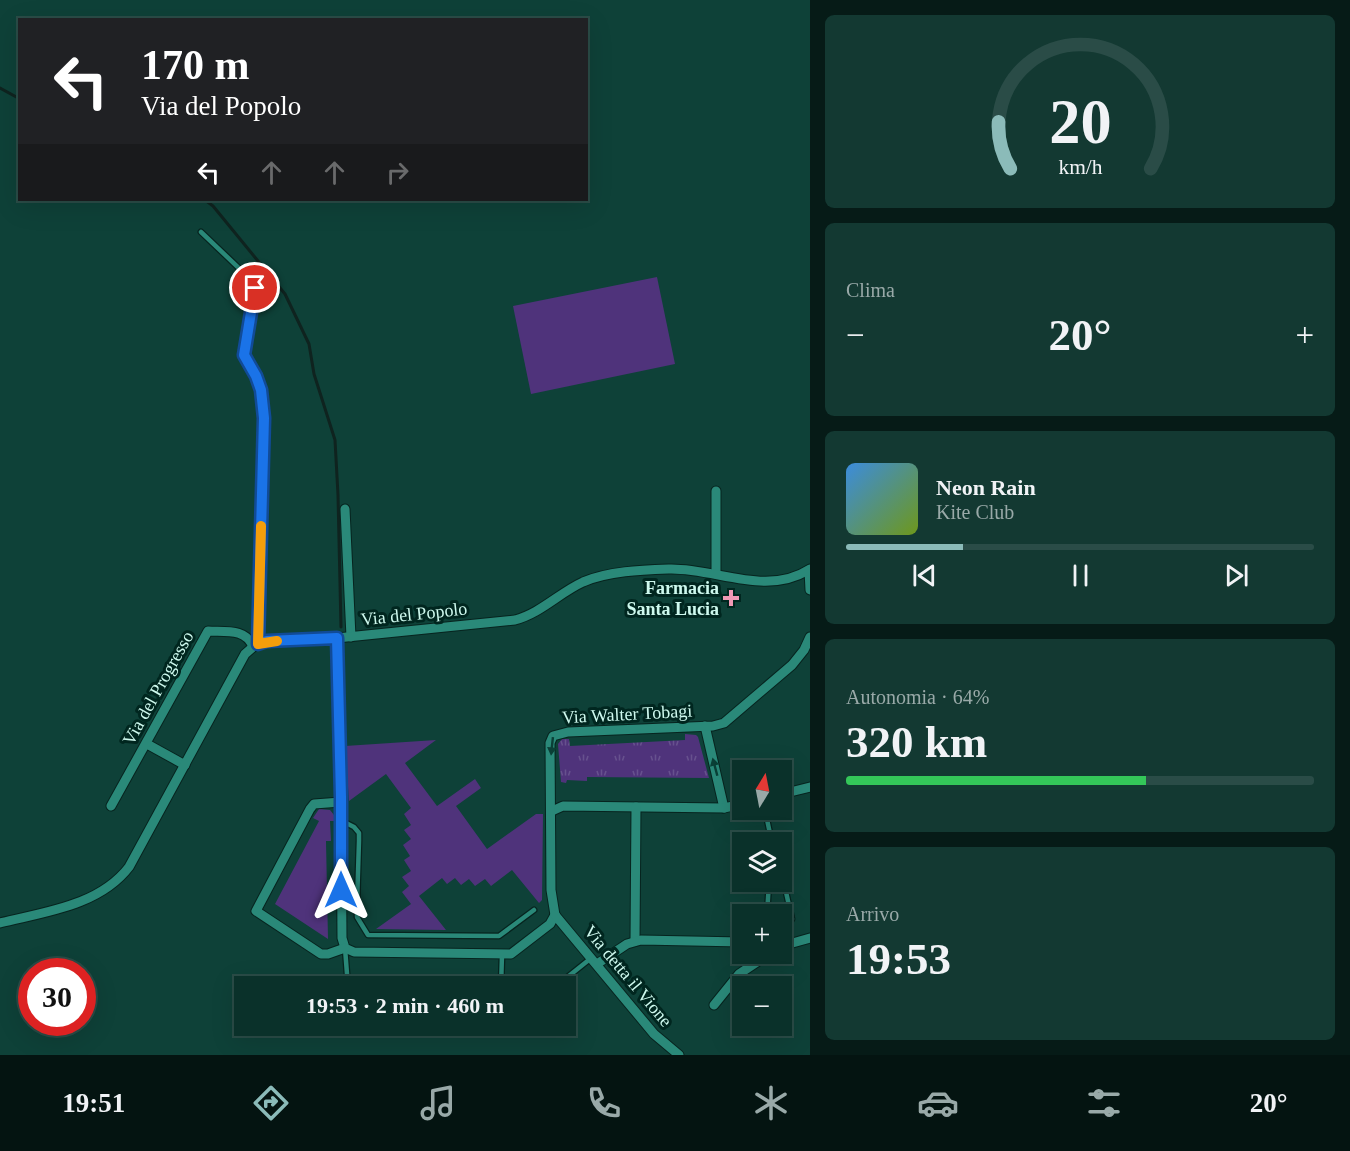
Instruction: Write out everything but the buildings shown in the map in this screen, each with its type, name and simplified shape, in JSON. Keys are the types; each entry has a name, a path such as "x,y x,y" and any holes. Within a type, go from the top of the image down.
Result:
{"street":[{"path":"716,491 716,574"},
{"path":"345,509 351,637"},
{"name":"Via del Popolo","path":"256,645 267,641 351,637 515,620 531,615 584,582 617,574 670,569 764,581 794,577 810,570"},
{"path":"810,570 810,590"},
{"name":"Via del Progresso","path":"111,806 208,631 243,634 256,645"},
{"path":"337,638 342,938 350,950"},
{"name":"Via Walter Tobagi","path":"555,915 551,890 550,743 555,734 724,723 792,665 810,638"},
{"path":"0,923 88,898 109,887 129,867 245,654 256,645"},
{"path":"705,726 724,808"},
{"path":"147,744 185,765"},
{"path":"792,792 810,787"},
{"path":"341,802 314,804 310,809 256,911 321,954 350,950 511,954 542,930 555,915"},
{"path":"552,811 563,806 732,806"},
{"path":"635,941 636,807"},
{"name":"Via detta il Vione","path":"555,915 654,1034 678,1055"},
{"path":"792,943 810,938"},
{"path":"594,961 635,941 732,942"},
{"path":"714,1005 739,974 752,964"}],"lane":[{"path":"201,232 244,273 255,288 244,355 261,390 264,418 256,645"},
{"path":"341,821 354,827 359,833 357,918 368,934 498,936 534,910"},
{"path":"341,904 357,904"},
{"path":"349,976 350,950"},
{"path":"501,976 502,955"},
{"path":"572,976 594,961"}],"green space":[{"path":"657,277 675,364 531,394 513,306"},
{"path":"685,734 698,737 709,778 587,777 587,781 561,782 558,744 562,739 569,739 570,746 685,740"},
{"path":"436,740 405,763 437,806 475,779 481,788 456,806 487,849 536,814 543,814 542,900 539,903 512,870 491,886 485,879 475,886 469,879 461,885 455,878 447,884 442,878 419,896 446,930 376,929 411,904 402,892 409,886 402,877 411,871 404,860 410,856 403,845 411,839 404,830 411,825 404,814 411,808 386,774 349,801 345,746"},
{"path":"319,809 330,810 334,815 334,821 330,821 331,841 326,841 328,939 275,904 319,821 313,818"}],"waterway":[{"path":"0,88 18,98"},
{"path":"206,201 213,206 285,294 309,344 314,374 335,440 341,627"}],"slow traffic":[{"path":"261,526 258,644 277,641"}],"place":[{"name":"Farmacia Santa Lucia","path":"731,598"}],"route":[{"path":"255,288 244,355 261,390 264,418 258,644 267,641 337,638 341,890"}]}
